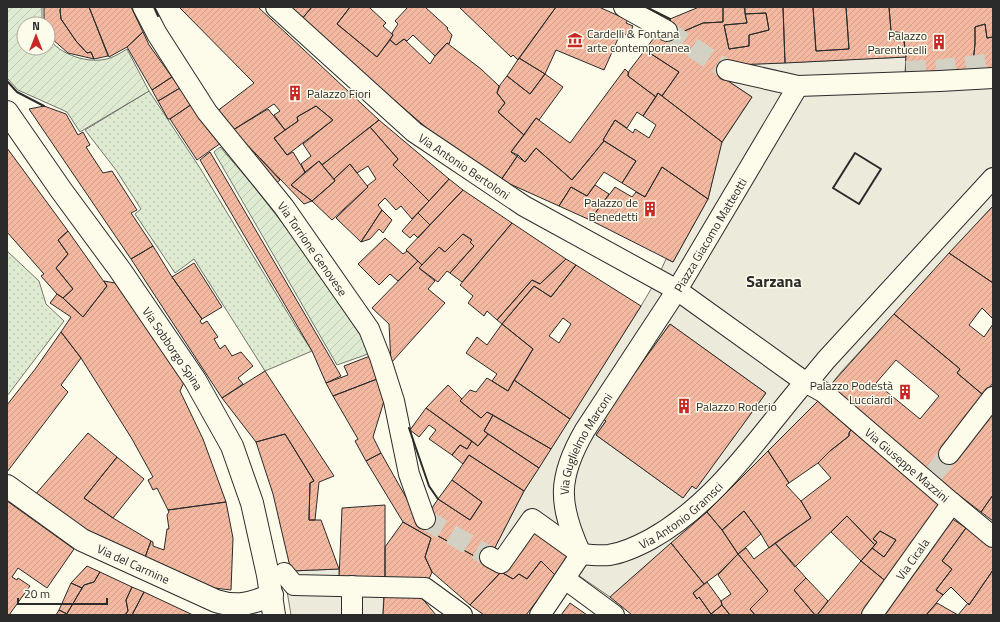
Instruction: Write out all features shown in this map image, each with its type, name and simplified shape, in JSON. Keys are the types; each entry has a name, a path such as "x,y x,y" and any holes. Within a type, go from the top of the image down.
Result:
{"street":[{"name":"Via Torrione Genovese","path":"143,7 157,34 207,112 284,207 369,329 380,357 394,401 409,474 425,519"},
{"name":"Via Antonio Bertoloni","path":"276,7 414,132 524,206 678,290"},
{"path":"624,7 668,31"},
{"path":"727,70 798,86 993,78"},
{"name":"Piazza Giacomo Matteotti","path":"798,86 678,290 805,382 823,392"},
{"name":"Via Sobborgo Spina","path":"7,112 120,270 195,380 232,446 252,503 273,605"},
{"path":"805,382 812,377 993,178"},
{"name":"Via Guglielmo Marconi","path":"581,554 568,525 563,496 564,479 569,461 584,430 678,290"},
{"name":"Via Antonio Gramsci","path":"581,554 610,555 626,550 663,532 700,504 729,476 805,382"},
{"name":"Via Giuseppe Mazzini","path":"823,392 931,479 952,503 993,536"},
{"path":"950,454 993,397"},
{"name":"Via del Carmine","path":"7,486 82,540 216,601 240,605 257,601 273,605"},
{"name":"Via Cicala","path":"872,615 952,503"},
{"path":"490,557 501,563 532,519 581,554 565,580 540,615"},
{"path":"284,573 294,585 425,588 462,615"},
{"path":"565,580 614,615"},
{"path":"352,586 352,615"}],"green space":[{"path":"7,7 42,7 42,16 16,16 16,56 56,56 56,46 76,57 102,60 117,55 127,49 149,91 80,132 67,112 18,90 7,78"},
{"path":"149,91 200,168 312,351 265,371 194,259 175,273 135,214 141,209 116,170 85,130"},
{"path":"220,147 252,184 300,246 361,336 368,354 337,365 214,152"},
{"path":"7,251 39,281 46,304 64,321 7,396"}],"shaded area":[{"path":"906,57 993,69 993,206 841,372 818,401 707,512 610,597 562,564 490,557 524,491 641,306 657,279 666,259 673,262 708,199 721,144 752,97 719,75 733,65","holes":["670,324 766,393 696,488 692,486 683,498 596,435 606,421 602,418"]},
{"path":"339,569 339,577 384,587 383,615 291,615 284,573 291,571"}],"building":[{"path":"44,7 61,7 61,19 76,41 87,53 91,52 94,59 68,53 56,42 56,16 44,16"},
{"path":"61,7 89,7 108,56 94,59 91,52 87,53 76,41 61,19"},
{"path":"89,7 131,7 143,32 127,47 109,57"},
{"name":"Palazzo Fiori","path":"179,7 258,7 379,120 322,165 319,161 305,172 301,164 311,156 303,144 333,120 316,106 297,117 298,121 285,130 274,115 280,111 274,104 233,130 216,112 254,83"},
{"path":"287,7 312,7 301,20"},
{"path":"312,7 350,7 337,24 377,57 390,40 396,45 404,39 430,64 447,43 481,69 499,86 497,93 505,103 498,112 524,135 511,152 518,155 501,180 450,148 301,20"},
{"path":"350,7 369,7 386,23 383,26 393,35 377,57 337,24"},
{"path":"408,7 425,7 448,28 447,29 452,35 449,44 447,43 435,56 413,35 407,41 404,39 396,45 390,40 393,35 392,33 398,24 395,21"},
{"path":"459,7 556,7 518,60 513,55 511,57"},
{"name":"Cardelli & Fontana arte contemporanea","path":"556,7 599,7 628,20 626,23 633,26 629,36 621,32 604,70 556,50 545,74 519,58"},
{"path":"699,7 723,7 723,22 703,23 682,32 672,25 670,19"},
{"path":"723,7 744,7 745,12 745,7 783,7 785,63 733,65 719,75 752,97 722,142 662,96 679,72 645,50 656,35 661,40 672,25 682,32 703,23 723,22","holes":["766,13 769,30 749,35 749,46 729,49 724,25 747,23 745,14"]},
{"path":"783,7 813,7 816,51 849,49 846,7 889,7 891,31 895,33 894,40 904,39 906,57 785,63"},
{"path":"813,7 846,7 849,49 816,51"},
{"name":"Palazzo Parentucelli","path":"889,7 993,7 993,37 987,38 985,24 975,27 972,72 905,77 906,52 902,33 895,33 891,31"},
{"path":"766,13 769,30 749,35 749,46 729,49 724,25 747,23 745,14"},
{"path":"985,24 987,38 993,37 993,69 972,72 975,27"},
{"path":"143,32 149,45 172,77 152,90 127,47"},
{"path":"645,50 679,72 662,96 658,93 656,97 628,76 629,71"},
{"path":"519,58 545,74 530,94 507,76"},
{"path":"625,69 628,72 628,76 656,97 643,116 637,112 627,128 615,120 603,140 604,141 572,180 536,148 525,162 511,152 536,118 570,143"},
{"path":"545,74 563,87 539,120 536,118 524,135 498,112 505,103 497,93 500,85 507,76 530,94"},
{"path":"172,77 180,88 158,101 152,90"},
{"path":"180,88 192,104 168,119 158,101"},
{"path":"658,93 722,142 708,199 662,167 645,197 622,183 636,161 603,140 615,120 633,133 635,129 649,138 656,125 643,116"},
{"path":"192,104 221,143 197,160 170,119"},
{"path":"44,106 66,114 78,135 83,132 90,145 86,147 103,173 112,171 137,210 131,213 153,246 131,259 29,109"},
{"path":"316,106 333,120 287,155 274,138 298,121 297,117"},
{"path":"268,109 285,130 274,138 287,155 293,152 305,172 291,185 312,201 304,204 233,130"},
{"path":"379,120 449,179 429,201 393,165 398,159 370,127"},
{"path":"370,127 398,159 393,165 429,201 412,219 401,206 396,210 385,198 378,205 382,210 361,242 336,218 368,187 367,186 376,179 368,166 357,173 350,164 334,179 322,165"},
{"path":"604,141 636,161 622,183 604,172 587,196 571,187 559,206 501,180 518,155 525,162 536,148 572,180"},
{"path":"7,148 68,231 58,240 68,254 56,268 73,289 63,298 57,294 41,276 44,274 7,232"},
{"path":"210,152 341,376 326,383 312,351 200,160"},
{"path":"256,154 280,180 274,185 251,159"},
{"path":"319,161 335,181 312,201 291,185"},
{"path":"350,164 368,187 332,220 312,201 335,181 334,179"},
{"name":"Palazzo de Benedetti","path":"662,167 708,199 673,262 590,220 615,187 632,197 636,192 645,197"},
{"path":"449,179 463,190 430,225 418,213"},
{"path":"595,185 609,194 590,220 559,206 571,187 587,196"},
{"path":"463,190 512,223 462,282 450,273 474,246 470,242 472,240 463,234 445,252 439,247 422,265 406,250"},
{"path":"993,206 993,283 949,253"},
{"path":"382,210 392,220 383,233 379,229 370,239 361,242"},
{"path":"418,213 430,225 418,238 414,234 410,238 402,231"},
{"path":"512,223 566,259 540,284 532,280 497,320 487,311 484,316 468,303 473,296 460,285"},
{"path":"68,231 107,286 83,317 63,298 73,289 56,268 68,254 58,240"},
{"path":"463,234 472,240 470,242 474,246 450,273 447,271 438,282 419,268 439,247 445,252"},
{"path":"385,238 403,254 407,251 418,261 398,281 390,274 379,285 358,264"},
{"path":"153,246 172,277 202,319 200,321 202,324 207,321 218,337 214,339 220,349 225,345 232,356 241,352 253,366 238,378 243,384 222,398 131,259"},
{"path":"949,253 993,283 993,383 983,395 957,373 960,369 894,314"},
{"path":"566,259 576,265 551,297 534,286 502,324 497,320 532,280 540,284"},
{"path":"418,261 422,265 419,268 435,281 428,289 445,303 391,363 389,324 372,308"},
{"path":"194,263 222,307 202,319 172,277"},
{"path":"576,265 641,306 570,419 514,380 533,349 502,324 534,286 551,297","holes":["563,318 571,324 559,343 549,336"]},
{"path":"104,281 115,283 184,382 180,391 203,439 226,502 168,510 157,488 153,490 148,480 153,477 132,439 81,358 61,332 71,317 50,303 57,294 83,317 107,286"},
{"path":"982,308 993,319 993,324 984,337 969,325"},
{"name":"Palazzo Podestà Lucciardi","path":"894,314 960,369 957,373 987,398 930,473 827,389"},
{"path":"502,324 533,349 508,391 492,381 497,374 466,353 477,337 487,345"},
{"name":"Palazzo Roderio","path":"670,324 766,393 696,489 692,486 683,498 596,435 606,421 602,418"},
{"path":"61,332 81,358 61,385 68,392 7,472 7,405 36,368"},
{"path":"370,356 377,379 333,396 326,383 348,375 344,366"},
{"name":"Palazzo Podestà Lucciardi","path":"896,360 939,396 920,419 876,383"},
{"path":"265,371 334,476 319,482 315,520 309,520 310,483 314,481 285,434 256,442 222,398"},
{"path":"487,378 508,391 514,380 570,419 551,449 487,412 481,418 460,401 470,390 476,392"},
{"path":"377,379 384,401 373,437 381,453 366,461 355,441 358,439 333,396"},
{"path":"448,385 462,399 460,401 481,418 487,412 493,415 484,431 488,434 478,446 426,408"},
{"path":"818,401 851,430 849,436 818,463 789,483 768,451"},
{"path":"993,403 993,495 981,512 930,473 946,452"},
{"path":"426,408 472,441 467,449 460,445 452,455 429,439 436,430 429,425 419,437 410,430"},
{"path":"493,415 551,449 539,468 484,431"},
{"path":"851,430 943,508 888,583 861,561 872,548 884,557 896,540 880,531 873,539 877,542 875,545 847,516 795,567 775,543 811,518 801,501 831,478 818,463 849,436"},
{"path":"88,433 117,457 84,498 151,541 144,560 99,538 35,495"},
{"path":"285,434 314,481 310,483 309,520 321,520 339,569 291,571 273,494 256,442"},
{"path":"488,434 539,468 524,491 469,455 463,464 452,455 460,445 467,449 472,441 478,446"},
{"path":"768,451 789,483 786,485 801,501 811,518 769,548 761,534 744,511 722,530 707,512"},
{"path":"381,453 421,524 420,526 501,572 470,605 432,572 425,557 431,538 403,522 366,461"},
{"path":"469,455 524,491 487,563 420,526 438,499 470,520 482,502 452,480"},
{"path":"117,457 144,479 113,518 84,498"},
{"path":"452,480 482,502 470,520 438,499"},
{"path":"993,495 993,521 981,512"},
{"path":"7,501 74,549 47,588 18,568 12,577 17,580 18,578 30,586 9,615 7,615"},
{"path":"226,502 233,538 231,590 206,587 144,560 151,541 153,542 153,546 164,550 167,529 169,529 167,515 169,512 168,510"},
{"path":"385,505 385,578 339,578 342,508"},
{"path":"744,511 761,534 738,554 722,530"},
{"path":"707,512 722,530 738,554 719,573 704,584 671,543"},
{"path":"847,516 875,545 861,561 831,532"},
{"path":"951,518 966,528 942,561 952,569 936,590 943,595 926,615 881,615"},
{"path":"403,522 431,538 425,557 432,572 429,579 385,578 385,547"},
{"path":"966,528 993,547 993,570 969,605 951,587 943,595 936,590 952,569 942,561"},
{"path":"535,529 569,553 556,576 541,561 527,579 519,574 513,579 501,572"},
{"path":"880,531 896,540 884,557 872,548 877,542 873,539"},
{"path":"671,543 704,584 693,593 697,599 699,597 711,614 722,605 730,615 632,615 610,597"},
{"path":"775,543 806,578 794,590 815,615 755,615 750,609 768,591 738,554 746,548 754,559"},
{"path":"738,554 768,591 750,609 755,615 730,615 722,605 721,601 731,594 718,575"},
{"path":"541,561 556,576 526,615 484,615 470,605 501,572 513,579 519,574 527,579"},
{"path":"861,561 888,583 865,615 817,615"},
{"path":"87,566 100,572 94,582 84,585 82,588 71,583"},
{"path":"993,570 993,615 958,615 968,603 969,605"},
{"path":"100,572 132,587 126,600 128,611 125,615 66,615 84,585 94,582"},
{"path":"806,578 828,601 817,615 815,615 794,590"},
{"path":"707,582 721,601 722,605 711,614 699,597 697,599 693,593"},
{"path":"71,583 82,588 67,614 59,610"},
{"path":"132,587 144,592 132,615 125,615 128,611 126,600"},
{"path":"144,592 193,615 132,615"},
{"path":"384,597 421,597 436,615 383,615"},
{"path":"570,603 587,615 561,615"},
{"path":"937,603 958,615 926,615"},
{"path":"59,610 67,614 56,615"}],"tunnel":[{"path":"667,31 727,70"},
{"path":"906,71 944,69 993,63"},
{"path":"933,475 949,454"},
{"path":"425,519 490,557"}],"wall":[{"path":"154,7 158,16"},
{"path":"646,7 670,19"},
{"path":"7,81 17,92 44,106"},
{"path":"855,153 881,169 859,204 833,188 855,153"},
{"path":"409,428 429,486 438,499"}],"place":[{"name":"Cardelli & Fontana arte contemporanea","path":"575,40"},
{"name":"Palazzo Parentucelli","path":"939,42"},
{"name":"Palazzo Fiori","path":"295,93"},
{"name":"Palazzo de Benedetti","path":"650,209"},
{"name":"Palazzo Podestà Lucciardi","path":"905,392"},
{"name":"Palazzo Roderio","path":"684,406"}],"district":[{"name":"Sarzana","path":"774,281"}]}
